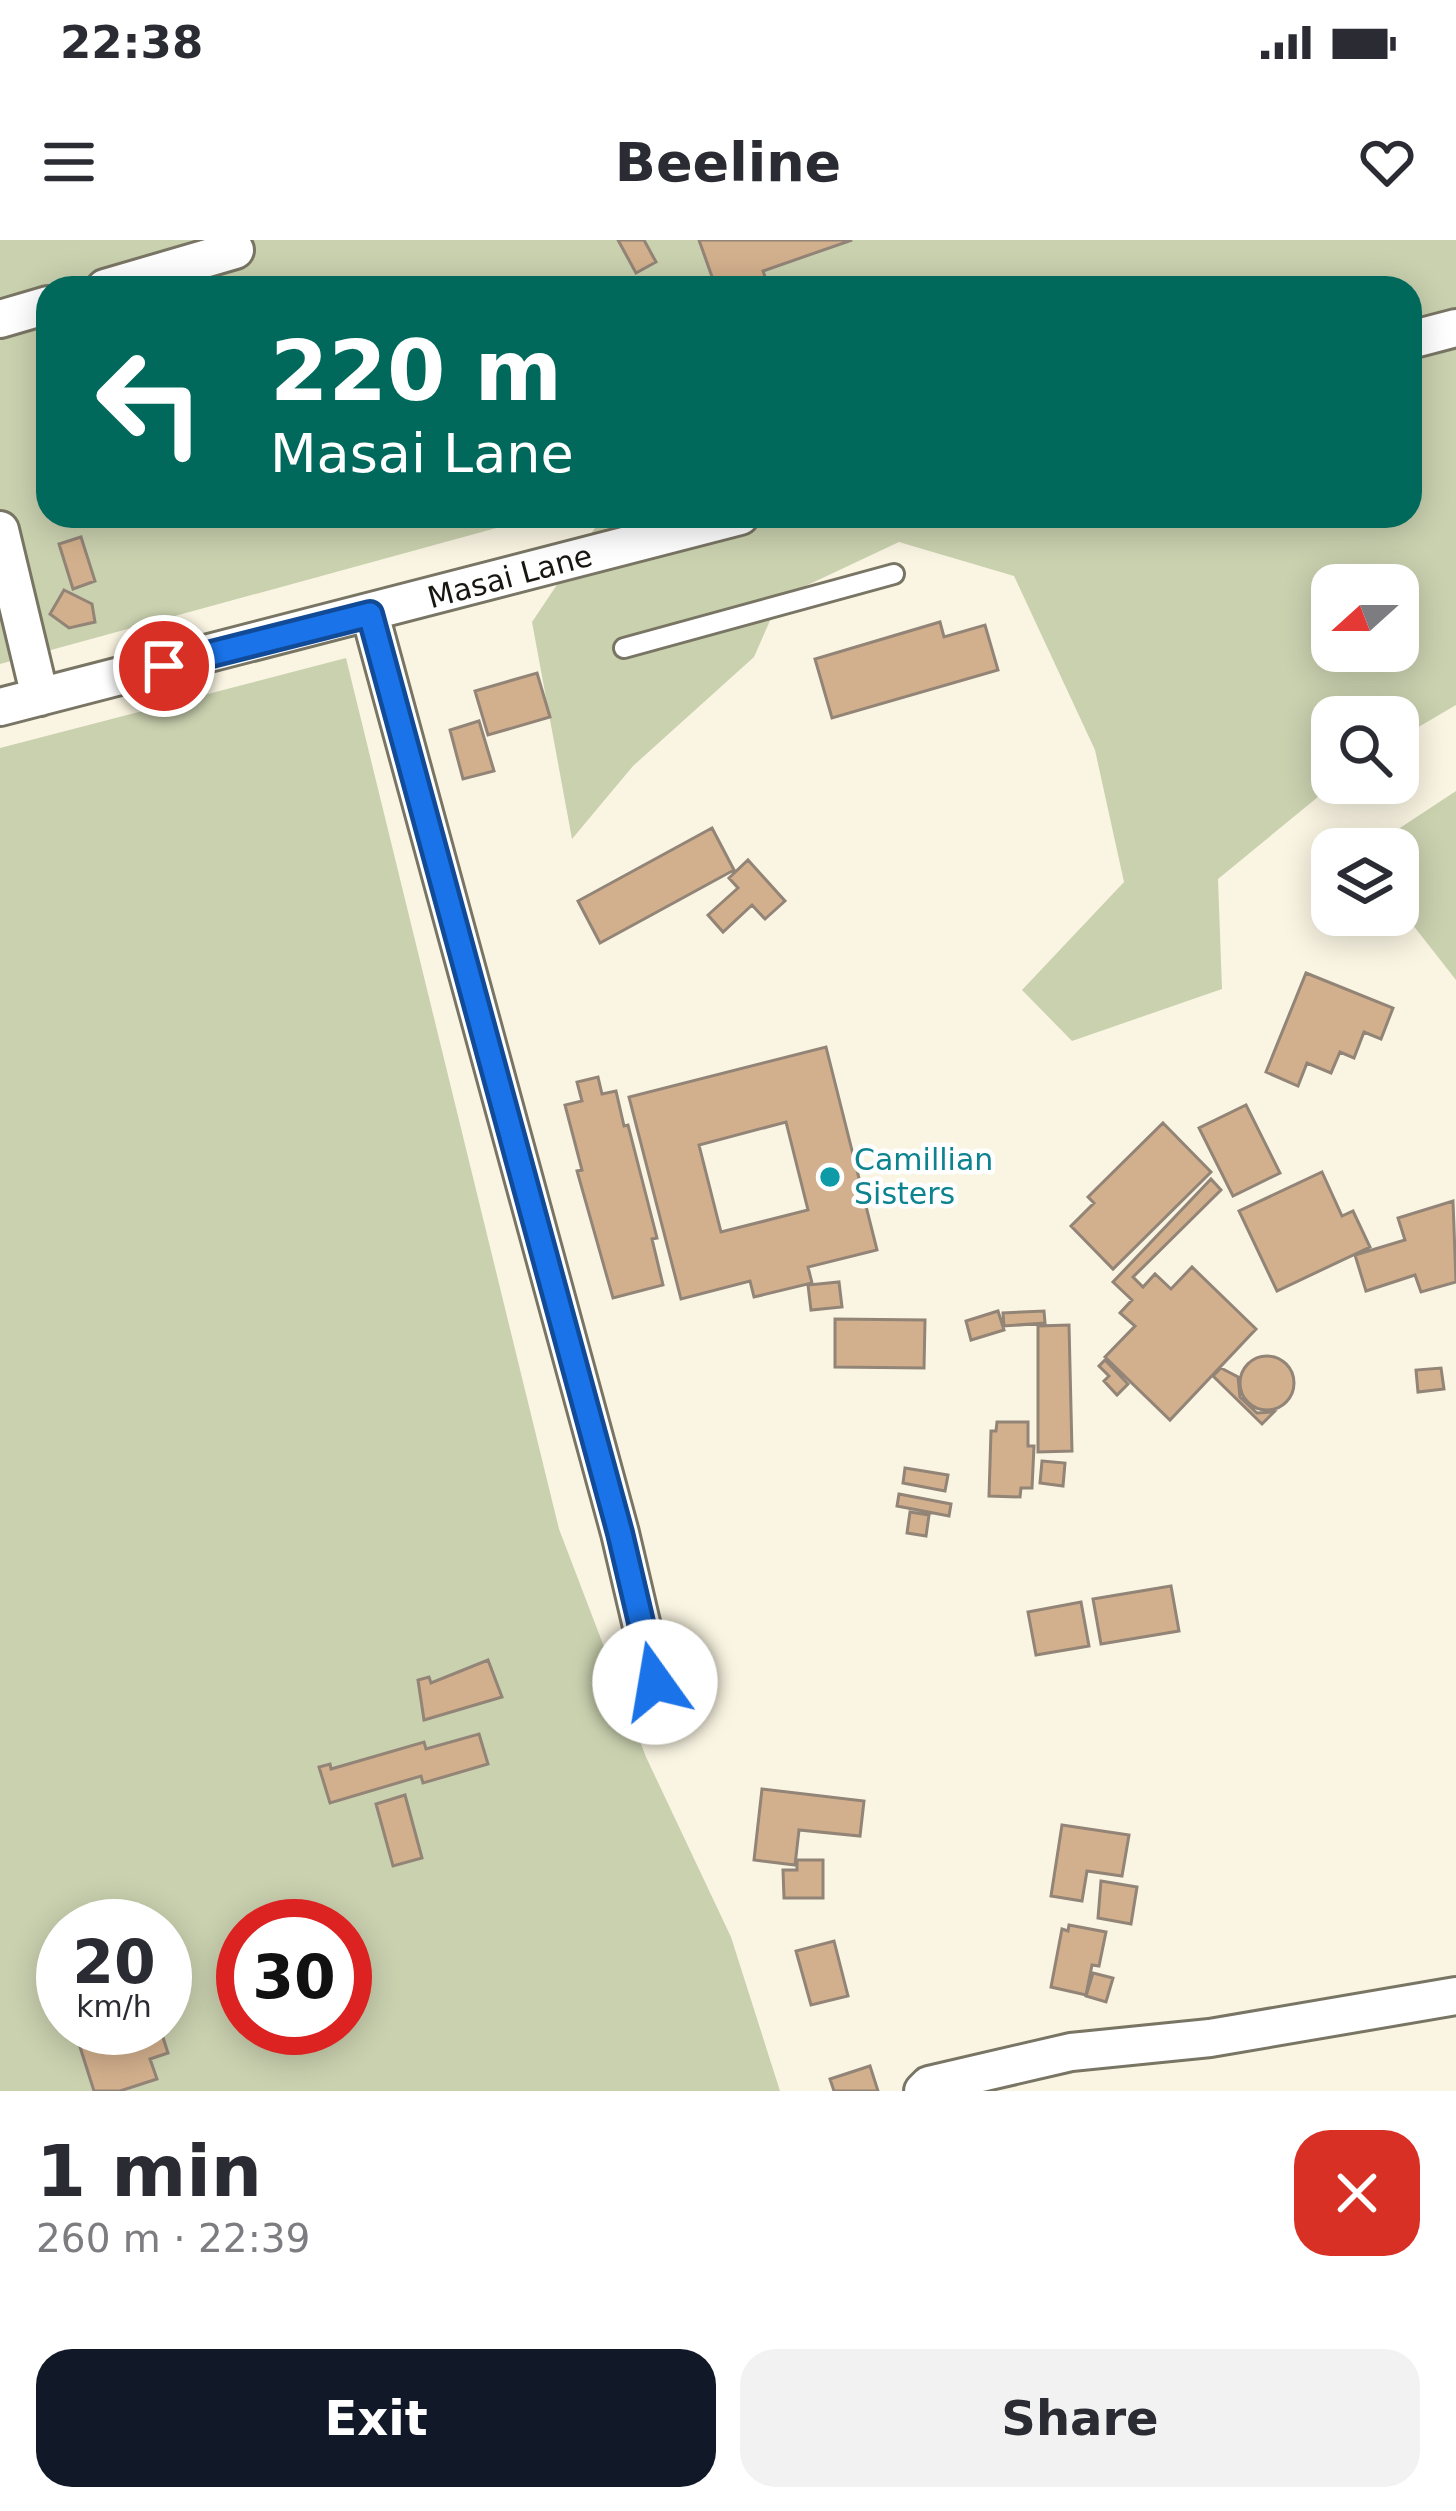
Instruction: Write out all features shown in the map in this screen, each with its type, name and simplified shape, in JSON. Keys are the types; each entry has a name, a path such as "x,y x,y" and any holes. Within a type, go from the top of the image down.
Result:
{"street":[{"path":"147,276 235,250"},
{"path":"0,319 36,308"},
{"path":"1422,337 1456,328"},
{"name":"Masai Lane","path":"0,707 695,528"},
{"path":"0,530 40,697"},
{"path":"370,614 620,1533 655,1682"},
{"path":"923,2091 929,2085 1071,2052 1210,2038 1456,1996"}],"lane":[{"path":"624,648 894,574"}],"green space":[{"path":"0,240 1456,240 1456,705 1419,727 1419,696 1311,696 1311,803 1218,879 1222,989 1072,1041 1022,990 1124,882 1095,750 1014,576 899,542 780,598 754,657 633,766 572,839 532,622 595,528 1422,528 1422,276 36,276 36,528 496,528 0,664"},
{"path":"346,658 559,1529 646,1757 731,1937 780,2091 0,2091 0,748"},
{"path":"1456,791 1456,980 1419,933 1419,828 1400,828"}],"building":[{"path":"618,240 644,240 656,262 636,273"},
{"path":"699,240 852,240 763,271 765,276 712,276"},
{"path":"81,537 95,581 73,589 59,544"},
{"path":"64,590 92,604 95,622 69,628 50,614"},
{"path":"940,622 944,637 985,625 998,670 832,718 815,659"},
{"path":"537,673 550,717 488,735 475,691"},
{"path":"479,721 494,771 463,779 450,730"},
{"path":"712,828 734,870 600,943 578,901"},
{"path":"748,860 785,901 765,919 752,905 723,932 708,915 738,888 729,878"},
{"path":"1306,973 1393,1008 1381,1039 1364,1032 1354,1058 1340,1052 1331,1073 1307,1063 1298,1086 1266,1072"},
{"name":"Camillian Sisters","path":"826,1047 877,1250 808,1267 812,1283 754,1297 750,1281 681,1299 629,1097","holes":["786,1122 808,1210 721,1232 699,1145"]},
{"path":"598,1077 602,1094 616,1091 624,1126 628,1125 657,1238 652,1239 663,1285 613,1298 577,1171 582,1170 565,1105 582,1101 577,1082"},
{"path":"1246,1105 1280,1173 1233,1196 1199,1128"},
{"path":"1163,1123 1211,1172 1113,1269 1071,1226 1094,1203 1088,1197"},
{"path":"1322,1172 1342,1216 1353,1211 1370,1247 1277,1291 1239,1211"},
{"path":"1211,1179 1221,1190 1133,1277 1143,1287 1155,1274 1171,1289 1192,1267 1256,1329 1170,1420 1105,1357 1135,1326 1120,1313 1132,1300 1113,1282"},
{"path":"1453,1201 1456,1282 1421,1292 1415,1275 1366,1291 1355,1255 1405,1240 1398,1218"},
{"path":"839,1282 842,1307 811,1310 808,1285"},
{"path":"998,1311 1004,1330 971,1340 966,1321"},
{"path":"1044,1311 1045,1323 1004,1326 1003,1313"},
{"path":"835,1319 925,1320 924,1368 835,1367"},
{"path":"1069,1325 1072,1451 1038,1452 1038,1326"},
{"path":"1267,1356 1286,1364 1294,1383 1286,1402 1267,1410 1248,1402 1240,1383 1248,1364"},
{"path":"1105,1360 1128,1384 1117,1395 1104,1381 1109,1376 1099,1366"},
{"path":"1221,1368 1238,1377 1240,1397 1257,1413 1274,1412 1262,1424 1213,1376"},
{"path":"1441,1368 1444,1389 1418,1392 1416,1370"},
{"path":"997,1422 1028,1422 1028,1446 1034,1446 1032,1488 1021,1488 1020,1497 989,1496 991,1431 996,1431"},
{"path":"1042,1461 1065,1463 1063,1486 1040,1483"},
{"path":"905,1468 948,1475 945,1491 903,1483"},
{"path":"899,1494 951,1504 949,1516 897,1506"},
{"path":"910,1512 929,1515 926,1536 907,1533"},
{"path":"1171,1586 1179,1631 1101,1644 1093,1599"},
{"path":"1081,1602 1089,1646 1036,1655 1028,1612"},
{"path":"488,1660 502,1697 424,1720 418,1680 429,1677 431,1683"},
{"path":"479,1734 488,1764 423,1783 421,1776 330,1803 319,1767 330,1764 331,1769 424,1742 426,1749"},
{"path":"762,1789 864,1801 860,1836 799,1830 795,1865 754,1860"},
{"path":"405,1795 422,1858 393,1866 376,1804"},
{"path":"1062,1825 1129,1835 1122,1876 1087,1871 1082,1901 1051,1896"},
{"path":"797,1860 823,1860 823,1898 784,1898 783,1870 797,1870"},
{"path":"1101,1881 1137,1887 1131,1924 1098,1918"},
{"path":"1069,1925 1106,1932 1099,1966 1092,1965 1086,1995 1051,1987 1062,1929 1068,1931"},
{"path":"834,1941 848,1996 811,2005 796,1951"},
{"path":"1093,1973 1113,1978 1106,2002 1086,1996"},
{"path":"83,2055 162,2055 150,2059 157,2079 120,2091 94,2091"},
{"path":"870,2066 878,2091 834,2091 830,2079"}],"place":[{"name":"Camillian Sisters","path":"830,1177"}],"route":[{"path":"164,666 370,614 620,1533 655,1682"}]}
